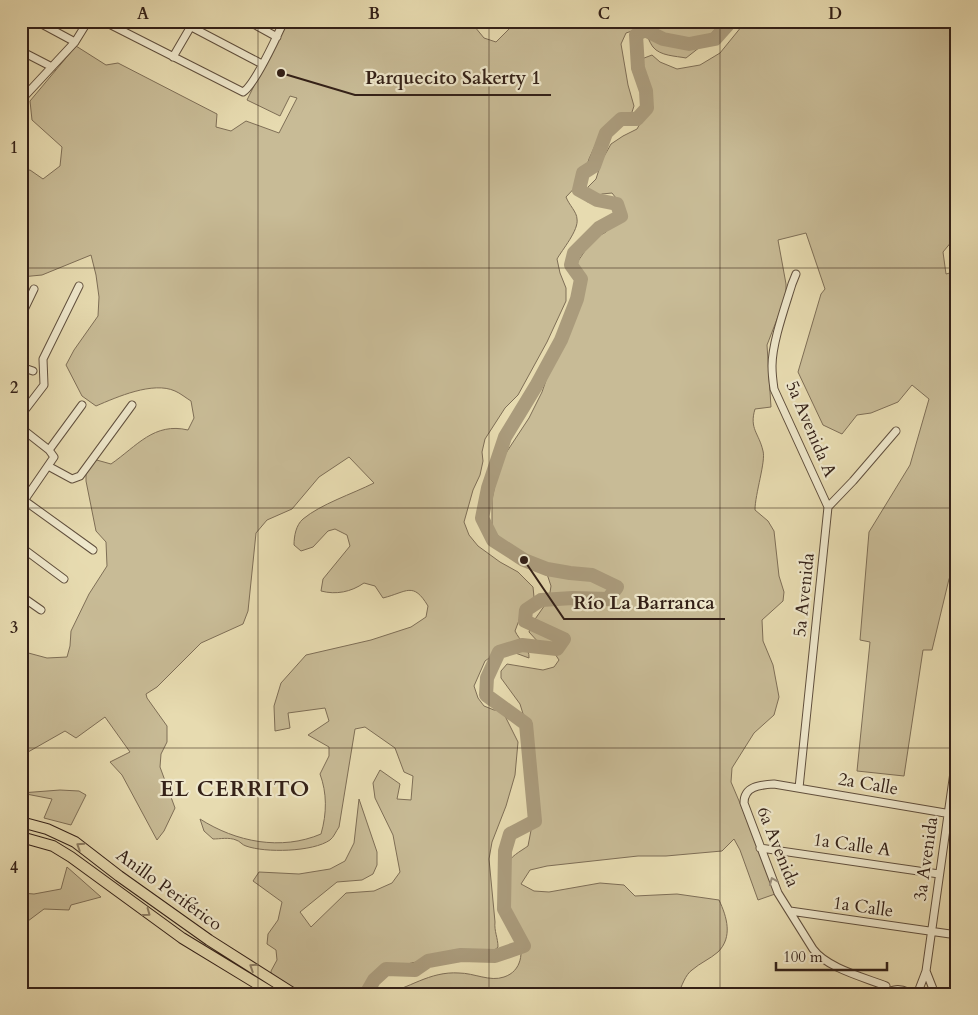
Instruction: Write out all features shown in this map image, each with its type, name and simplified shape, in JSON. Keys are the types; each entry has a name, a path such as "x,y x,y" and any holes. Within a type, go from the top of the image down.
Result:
{"highway":[{"name":"Anillo Periférico","path":"21,822 62,835 87,850 119,876 209,940 294,994"},
{"name":"Anillo Periférico","path":"21,837 53,846 89,869 182,938 274,994"}],"street":[{"path":"36,21 75,42"},
{"path":"21,100 24,91 52,67 75,42 88,21"},
{"path":"103,21 239,92 247,88 277,37 284,21"},
{"path":"180,21 192,24 262,64"},
{"path":"248,21 277,37"},
{"path":"173,57 192,24"},
{"path":"21,51 52,67"},
{"name":"5a Avenida A","path":"796,274 774,351 772,365 774,389 828,507"},
{"path":"21,415 44,384 43,359 79,286"},
{"path":"21,316 34,289"},
{"path":"21,367 33,371"},
{"path":"49,450 82,405"},
{"path":"48,466 72,479 80,476 132,406"},
{"path":"21,428 49,450 54,457 23,503 93,550"},
{"path":"828,507 854,481 896,431"},
{"name":"5a Avenida","path":"799,788 828,507"},
{"path":"21,547 64,579"},
{"path":"21,596 41,610"},
{"name":"3a Avenida","path":"918,992 926,971 957,751"},
{"name":"2a Calle","path":"774,784 957,815"},
{"name":"6a Avenida","path":"774,784 755,786 748,790 744,796 744,803 778,893 790,911"},
{"name":"1a Calle A","path":"760,848 940,874"},
{"path":"790,911 818,956 829,963 886,986"},
{"name":"1a Calle","path":"790,911 957,935"},
{"name":"3a Avenida","path":"926,971 935,994"},
{"path":"885,994 901,989 905,993 918,992 927,994"}],"shaded area":[{"path":"289,21 470,21 484,38 496,42 509,29 506,21 722,21 700,47 686,58 668,55 656,50 647,36 638,29 626,33 621,44 628,85 634,106 631,115 614,121 602,130 582,180 566,197 576,214 577,224 557,259 566,288 566,301 547,342 518,395 505,408 485,439 480,475 473,490 464,522 469,535 478,546 518,572 533,587 534,597 521,615 515,631 526,647 529,658 510,651 496,653 485,661 474,686 478,698 484,706 494,710 502,710 518,742 515,775 506,806 492,842 489,859 498,947 490,954 474,960 430,960 391,969 375,977 359,994 286,994 272,982 271,971 277,960 276,950 267,944 268,934 278,920 282,902 253,881 259,872 299,874 330,869 345,861 354,843 359,799 377,852 377,865 373,874 362,880 337,882 300,912 311,927 346,893 374,891 392,883 400,872 393,835 375,798 373,783 380,770 400,784 397,799 411,800 413,776 404,772 395,748 365,727 355,729 339,827 330,840 322,844 289,850 254,848 233,839 213,839 204,831 200,819 228,833 244,838 275,843 306,839 321,834 325,803 324,788 320,774 329,756 329,747 308,735 329,721 325,708 288,713 290,728 275,731 274,706 281,683 306,655 371,640 411,627 426,617 428,606 423,598 418,593 409,590 383,598 375,586 364,583 354,589 343,592 321,591 323,579 350,546 347,535 335,529 328,531 313,547 301,551 294,545 296,531 303,519 328,504 374,483 349,457 319,477 292,509 267,520 256,533 248,611 243,624 201,643 157,687 146,694 167,726 167,742 161,754 160,767 175,808 164,831 157,840 122,775 110,762 130,752 105,717 76,738 65,731 21,756 21,651 47,658 67,657 71,631 89,594 107,566 106,542 96,531 86,481 86,464 93,459 111,464 146,437 156,432 176,428 188,430 194,418 191,401 177,392 166,388 135,391 96,406 82,396 66,365 74,350 98,316 99,297 91,255 42,275 21,277 21,172 30,170 43,179 60,166 62,147 32,120 30,101 76,46 106,65 118,63 217,114 216,127 231,131 246,121 279,133 297,98 290,96 280,116 247,100"},
{"path":"746,21 957,21 957,235 943,252 946,274 957,271 957,563 949,579 932,650 923,650 904,776 857,771 870,642 860,640 869,532 910,465 929,399 912,385 898,402 871,413 857,415 842,434 823,425 798,372 821,294 825,289 806,233 778,240 786,284 786,296 767,345 771,407 755,409 753,416 754,426 764,456 755,510 768,521 774,531 779,576 784,592 783,601 762,620 763,641 773,665 779,697 774,715 754,733 732,768 731,782 778,893 758,900 740,850 734,839 722,851 666,856 638,856 547,866 530,870 521,884 534,891 549,892 600,883 624,885 635,896 677,894 719,900 726,920 726,940 718,952 690,972 678,994 383,994 393,992 429,977 448,973 465,973 488,978 504,977 518,966 521,948 517,934 508,916 508,896 504,874 510,860 528,846 533,820 524,717 520,704 501,678 501,671 507,664 543,670 554,667 559,660 551,648 540,644 529,632 531,625 549,599 551,586 547,574 511,550 492,529 492,499 500,462 529,418 574,316 582,295 574,277 576,264 593,239 606,232 618,214 620,203 612,193 602,194 587,202 585,196 588,187 596,179 602,160 611,144 637,129 642,120 639,60 652,55 660,62 677,69 700,65 720,53"},
{"path":"60,790 79,791 86,795 71,825 44,818 52,799 21,793"},
{"path":"67,867 101,897 71,905 69,910 44,909 28,921 21,922 21,893 34,894 61,889"}],"waterway":[{"path":"366,994 374,980 386,969 415,970 428,961 461,955 495,956 524,946 504,909 505,851 510,834 535,821 526,724 486,695 487,678 499,652 522,645 557,649 564,639 525,621 526,610 541,600 573,598 608,599 617,587 592,575 547,569 524,560 493,540 482,518 488,488 505,437 561,340 577,299 581,279 571,265 574,253 599,228 621,216 617,204 597,200 579,190 583,173 594,166 606,133 621,119 637,119 647,108 646,91 638,68 636,35 645,30 663,39 689,44 715,39 731,21"}],"place":[{"name":"Parquecito Sakerty 1","path":"281,73"},
{"name":"Río La Barranca","path":"524,560"}],"district":[{"name":"EL CERRITO","path":"235,789"}]}
